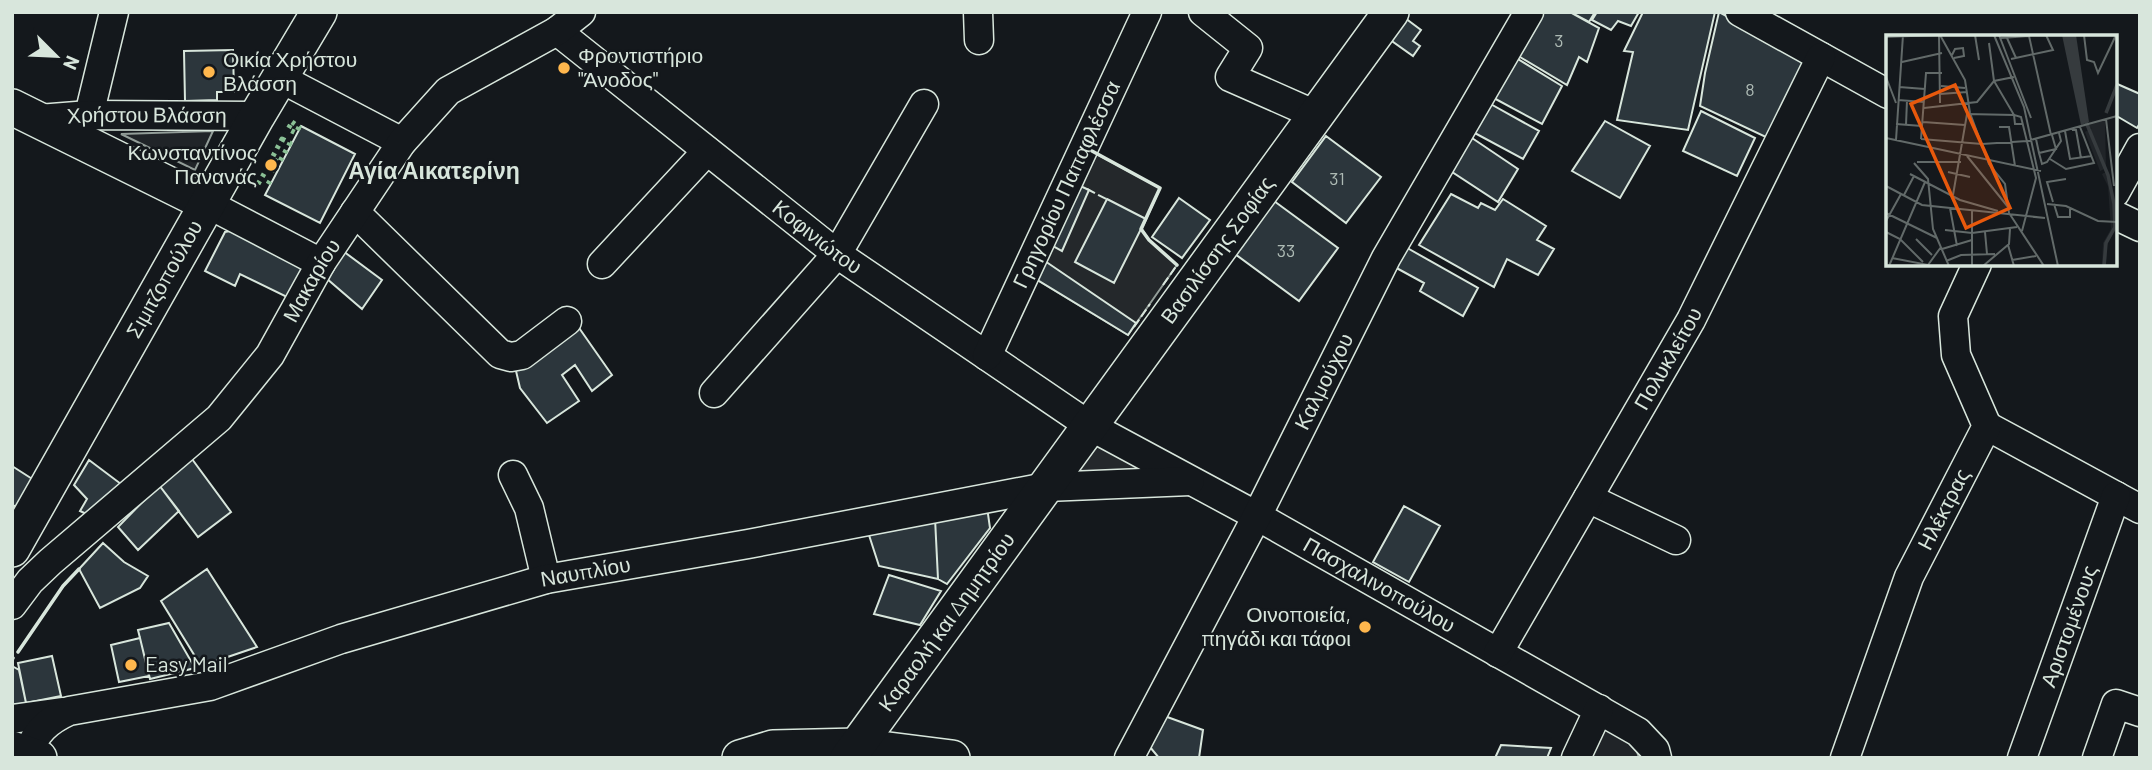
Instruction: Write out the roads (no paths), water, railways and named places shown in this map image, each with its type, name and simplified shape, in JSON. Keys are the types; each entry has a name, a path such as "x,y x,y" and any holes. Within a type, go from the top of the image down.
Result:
{"main road":[{"name":"Βασιλίσσης Σοφίας","path":"1046,487 1391,12"},
{"name":"Σιμιτζοπούλου","path":"13,547 315,15"},
{"name":"Χρήστου Βλάσση","path":"26,113 208,204"},
{"name":"Καραολή και Δημητρίου","path":"853,752 1046,487"},
{"path":"740,758 773,748 952,758"}],"street":[{"path":"89,115 114,12"},
{"name":"Μακαρίου","path":"12,604 50,562 219,418 270,355 321,263 401,142 448,90 557,31 581,12"},
{"name":"Γρηγορίου Παπαφλέσσα","path":"987,356 1147,12"},
{"path":"1203,12 1248,48 1230,77 1316,115"},
{"name":"Καλμούχου","path":"1129,758 1387,258 1529,12"},
{"path":"1758,16 1821,57 1886,93"},
{"name":"Κοφινιώτου","path":"557,31 837,254 1090,426"},
{"name":"Πολυκλείτου","path":"1498,653 1691,320 1821,57"},
{"path":"280,78 401,142"},
{"path":"714,393 837,254 924,104"},
{"name":"Χρήστου Βλάσση","path":"26,113 257,116"},
{"path":"2117,189 2140,148"},
{"path":"602,264 707,151"},
{"name":"Χρήστου Βλάσση","path":"208,204 321,263"},
{"path":"355,212 500,354 511,357 522,355 568,321"},
{"path":"2117,216 2140,227"},
{"path":"1976,266 1953,316 1956,355 1986,426 2128,502"},
{"name":"Πασχαλινοπούλου","path":"1090,426 1193,480 1599,709 1638,732 1656,750 1657,758"},
{"name":"Ηλέκτρας","path":"1845,758 1909,577 1986,426"},
{"path":"513,475 529,508 546,579"},
{"name":"Ναυπλίου","path":"26,754 40,730 68,711 210,686 341,639 546,579 748,544 1046,487 1193,480"},
{"path":"1588,498 1676,540"},
{"name":"Αριστομένους","path":"2022,758 2128,502"},
{"path":"13,547 50,562"},
{"path":"2097,758 2116,704 2140,712"},
{"path":"1576,758 1599,709"},
{"path":"12,719 68,711"}],"place":[{"name":"Φροντιστήριο \"Άνοδος\"","path":"564,68"},
{"name":"Οικία Χρήστου Βλάσση","path":"209,72"},
{"name":"Κωνσταντίνος Πανανάς","path":"271,165"},
{"name":"Οινοποιεία, πηγάδι και τάφοι","path":"1365,627"},
{"name":"Easy Mail","path":"131,665"}],"district":[{"name":"Αγία Αικατερίνη","path":"434,171"}]}
